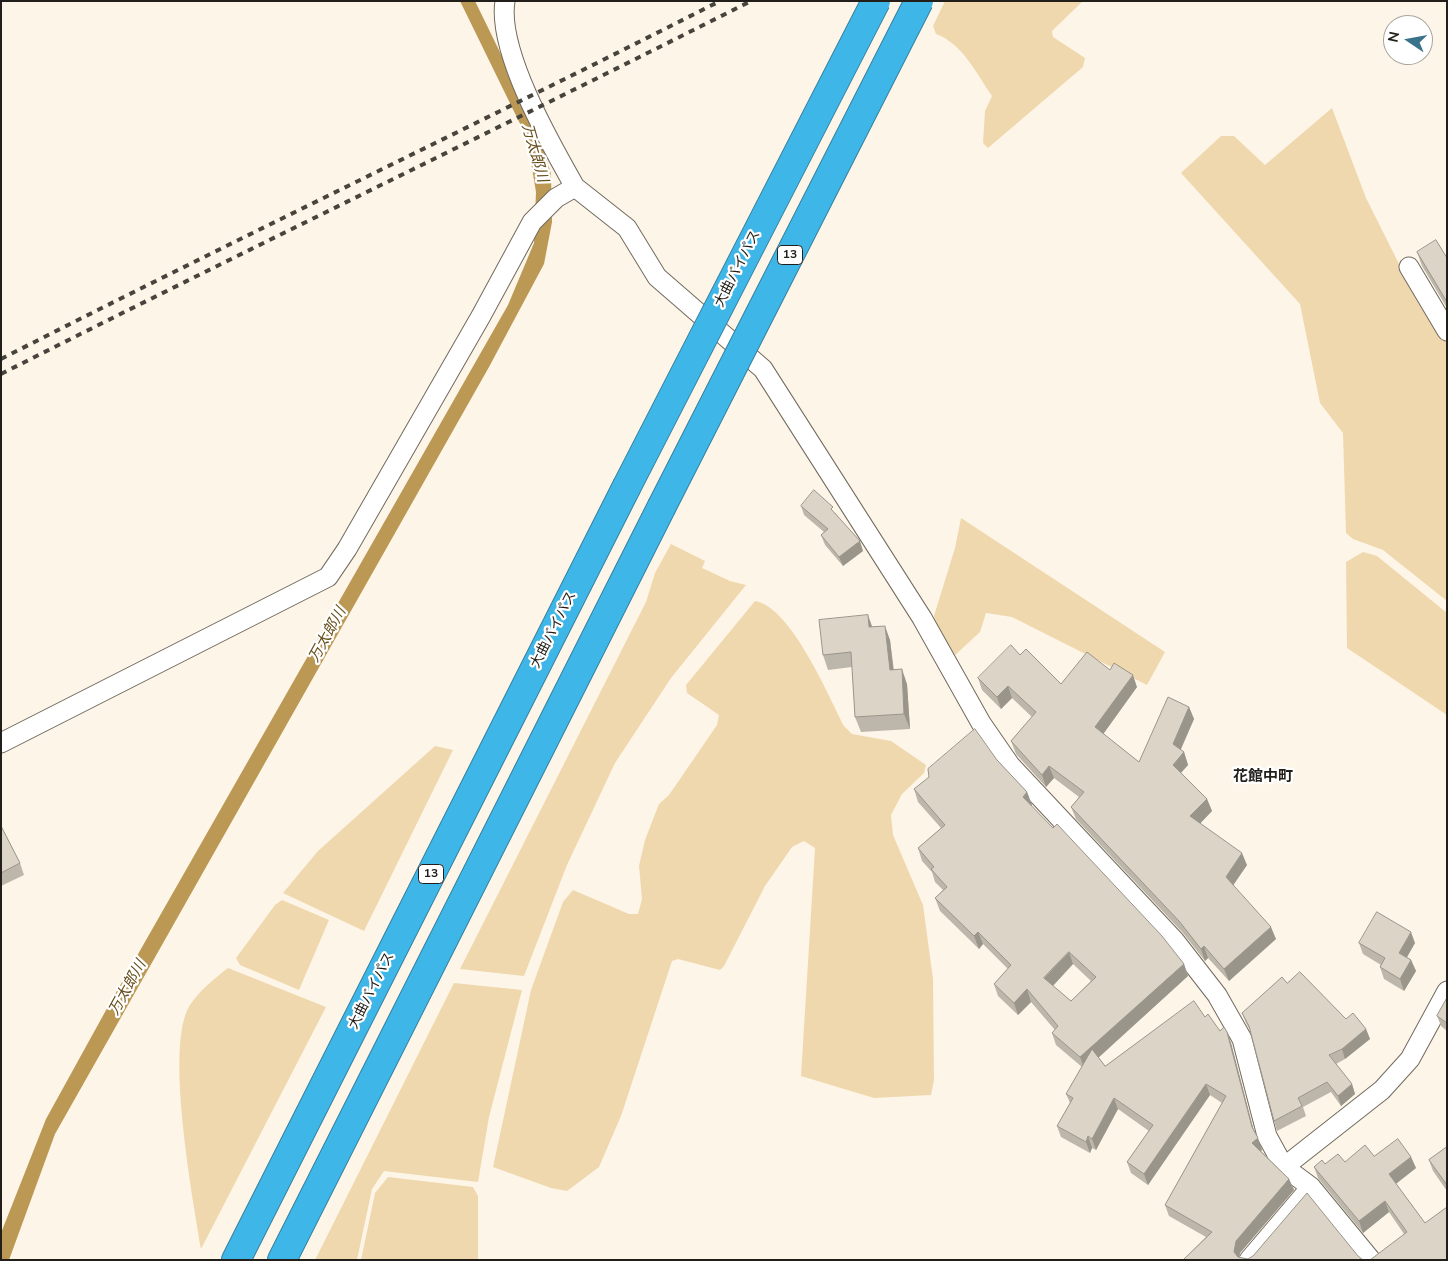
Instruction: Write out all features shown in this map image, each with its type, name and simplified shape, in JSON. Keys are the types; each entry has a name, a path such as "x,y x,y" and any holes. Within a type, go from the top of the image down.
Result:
{"highway":[{"name":"大曲バイパス","path":"236,1260 626,488 876,1"},
{"name":"13","path":"282,1260 919,1"}],"street":[{"path":"505,1 502,17 510,52 548,141 575,187 627,228 657,277 763,369 922,618 982,723 1010,765 1175,941 1217,995 1242,1039 1267,1136 1284,1167 1311,1187 1371,1260"},
{"path":"1,743 328,577 347,549 482,316 532,222 556,198 575,187"},
{"path":"1409,267 1440,305 1447,331"},
{"path":"1284,1167 1382,1090 1410,1059 1447,991"},
{"path":"1249,1260 1311,1187"}],"shaded area":[{"path":"945,1 1083,1 1052,31 1053,37 1085,58 1083,67 988,148 983,143 985,111 992,96 968,60 954,45 936,34 933,26"},
{"path":"1332,108 1366,198 1400,266 1447,344 1447,601 1383,550 1353,539 1346,533 1343,433 1320,403 1300,304 1181,173 1221,136 1234,136 1265,165"},
{"path":"961,518 1165,652 1147,685 1012,617 986,613 980,632 953,657 939,636 934,616 955,548"},
{"path":"671,544 705,561 702,568 730,581 746,585 671,678 615,763 567,865 524,976 460,969 646,602 655,573"},
{"path":"1363,552 1377,556 1447,613 1447,715 1347,648 1346,562"},
{"path":"755,601 769,607 795,635 818,674 844,726 852,734 891,741 926,765 924,773 902,794 891,815 893,835 923,905 933,979 934,1080 931,1095 874,1098 801,1076 815,848 804,841 792,847 765,886 724,966 720,970 678,959 672,961 621,1116 599,1167 567,1191 551,1188 493,1167 531,990 563,902 573,890 629,914 638,914 642,899 639,866 645,840 659,804 669,795 717,725 719,715 687,693 686,685"},
{"path":"435,746 453,750 364,931 283,893 318,851"},
{"path":"282,900 329,920 299,990 240,965 236,958 275,905"},
{"path":"228,968 326,1007 201,1249 183,1123 180,1053 183,1025 190,1005 203,989"},
{"path":"454,983 522,990 489,1117 478,1182 384,1171 372,1189 357,1260 315,1260"},
{"path":"388,1177 473,1187 478,1196 478,1260 361,1260 375,1193"}],"water":[{"name":"万太郎川","path":"460,1 475,1 536,126 551,174 552,222 544,264 489,367 55,1134 9,1260 1,1260 1,1233 46,1119 105,1012 508,305 534,243 536,192 527,138"}],"building":[{"path":"1436,240 1447,258 1447,302 1417,252"},
{"path":"814,490 833,507 831,509 860,541 839,557 821,535 828,529 801,506"},
{"path":"868,615 869,627 885,626 890,670 902,669 904,714 855,717 851,652 823,655 819,620"},
{"path":"1011,645 1020,655 1026,649 1061,684 1087,652 1110,670 1114,663 1133,675 1095,727 1139,762 1168,697 1189,707 1173,744 1184,752 1173,765 1207,799 1190,816 1242,853 1226,877 1271,927 1224,969 1204,946 1201,949 1179,921 1071,807 1084,792 1049,766 1042,775 1011,741 1036,712 1008,686 997,697 978,678"},
{"path":"975,729 997,760 1027,792 1023,797 1053,828 1057,824 1162,936 1184,964 1080,1057 1052,1033 1058,1026 1027,989 1014,1003 994,984 1011,965 978,932 974,936 935,898 947,887 931,869 934,867 918,848 945,825 914,789 929,777 928,769","holes":["1069,952 1096,977 1071,1001 1044,978"]},
{"path":"1,826 20,863 1,873"},
{"path":"1377,912 1411,932 1399,953 1411,960 1400,979 1380,967 1385,958 1359,943"},
{"path":"1300,972 1346,1019 1353,1013 1366,1029 1342,1049 1329,1055 1352,1084 1338,1096 1327,1082 1298,1098 1302,1106 1274,1121 1249,1026 1242,1013 1282,977 1287,983"},
{"path":"1447,998 1447,1023 1437,1016"},
{"path":"1194,1001 1205,1017 1208,1014 1220,1031 1224,1027 1227,1032 1252,1127 1258,1138 1252,1143 1289,1179 1236,1241 1234,1252 1238,1257 1248,1259 1253,1256 1307,1193 1363,1260 1183,1260 1212,1232 1165,1205 1226,1096 1206,1084 1144,1174 1127,1162 1153,1125 1114,1098 1092,1139 1088,1136 1086,1142 1057,1126 1073,1098 1066,1094 1092,1049 1105,1066"},
{"path":"1398,1139 1411,1157 1389,1174 1425,1223 1447,1207 1447,1260 1370,1260 1407,1232 1385,1201 1359,1221 1314,1167 1322,1160 1325,1164 1338,1154 1345,1162 1365,1145 1374,1156"},
{"path":"1447,1147 1447,1185 1429,1160"}],"railway":[{"path":"1,359 720,1"},
{"path":"1,374 751,1"}],"district":[{"name":"花館中町","path":"1263,777"}]}
